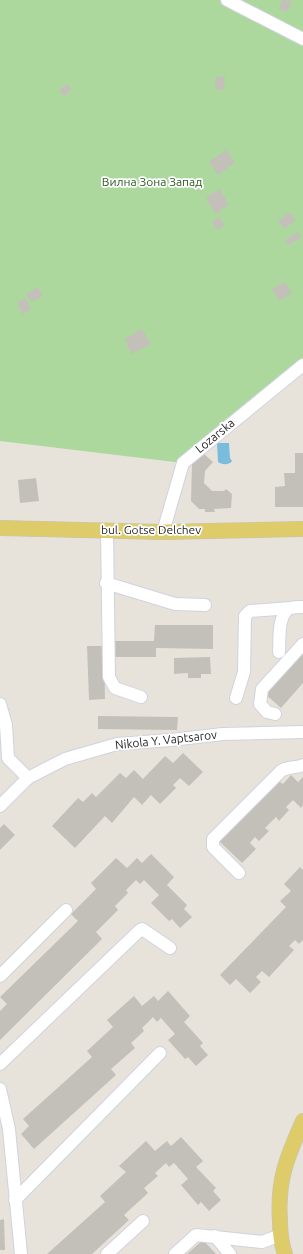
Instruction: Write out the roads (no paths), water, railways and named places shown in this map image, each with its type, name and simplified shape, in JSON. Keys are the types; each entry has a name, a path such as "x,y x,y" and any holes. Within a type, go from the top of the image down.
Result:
{"main road":[{"name":"bul. Gotse Delchev","path":"0,528 163,532 303,529"},
{"path":"285,1254 281,1236 279,1186 287,1156 303,1121"}],"street":[{"path":"227,0 303,40"},
{"name":"Lozarska","path":"163,532 183,462 303,365"},
{"path":"106,530 109,677 115,688 141,697"},
{"path":"106,583 175,604 205,605"},
{"path":"279,652 281,623 284,614 297,607"},
{"path":"236,698 244,672 245,616 250,611 297,607"},
{"path":"276,714 267,712 260,704 262,689 303,644"},
{"path":"0,704 6,725 4,754 28,778"},
{"name":"Nikola Y. Vaptsarov","path":"0,806 28,778 65,759 117,744 223,734 303,732"},
{"path":"239,873 213,847 213,839 287,766 300,767 303,765"},
{"path":"0,976 66,910"},
{"path":"0,1064 140,930 142,929 170,948"},
{"path":"15,1200 160,1053"},
{"path":"0,1089 9,1129 21,1254"},
{"path":"107,1254 143,1221"},
{"path":"175,1254 196,1235 262,1242 281,1236"},
{"path":"215,1236 230,1254"}],"water":[{"path":"217,443 229,443 230,458 232,461 230,463 222,464 218,462"}],"park label":[{"name":"Вилна Зона Запад","path":"152,182"}]}
